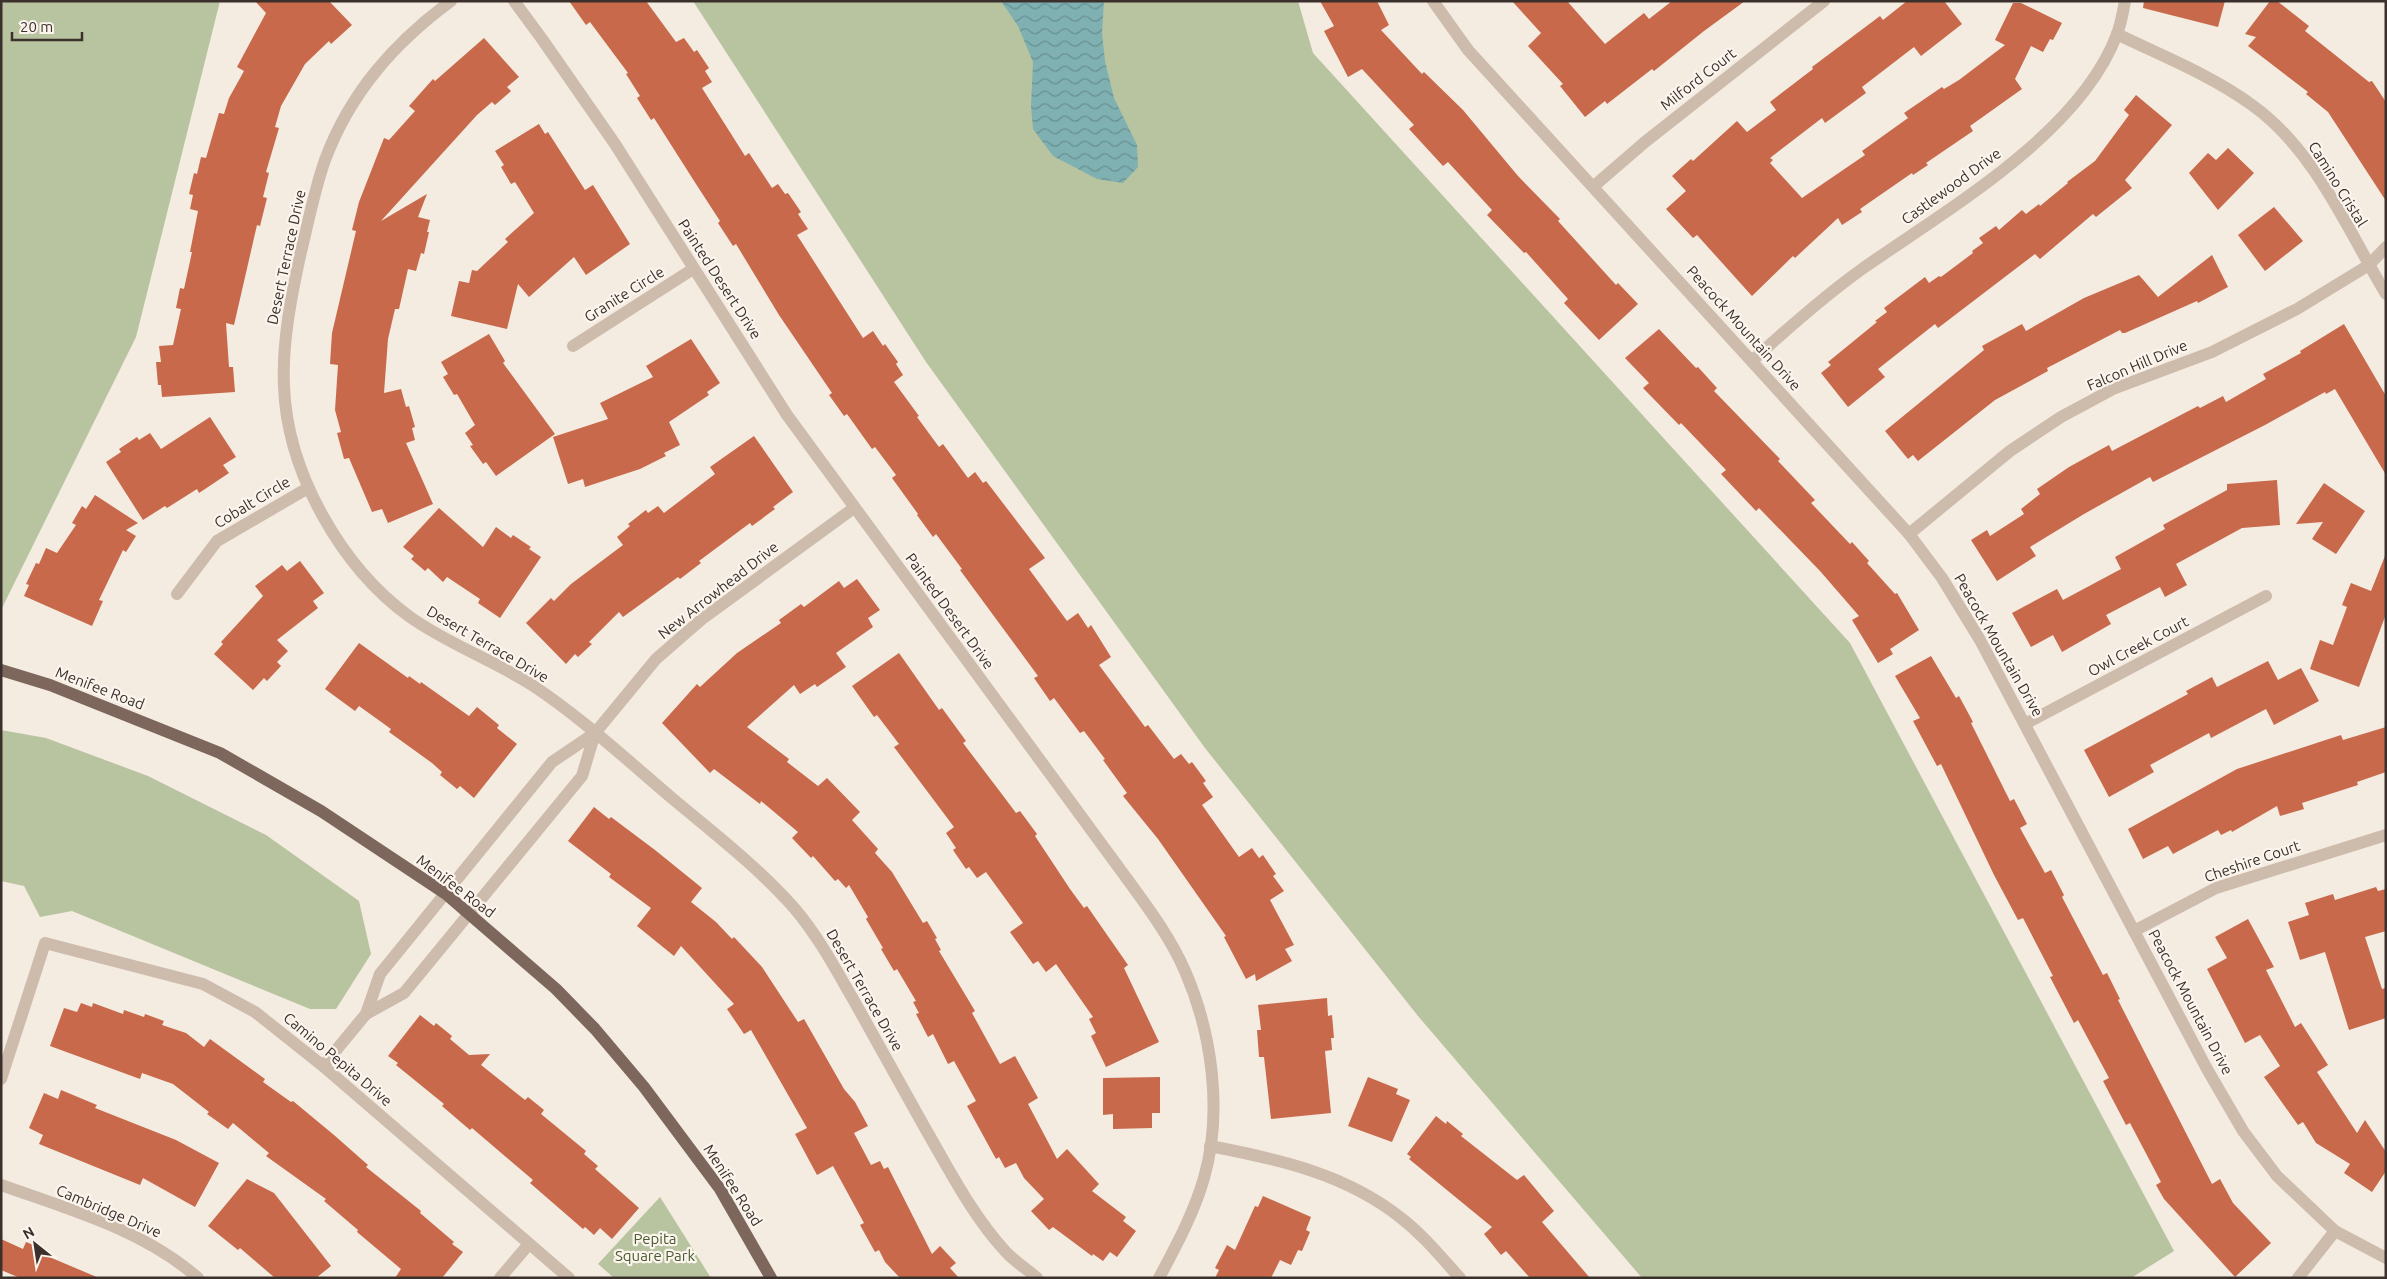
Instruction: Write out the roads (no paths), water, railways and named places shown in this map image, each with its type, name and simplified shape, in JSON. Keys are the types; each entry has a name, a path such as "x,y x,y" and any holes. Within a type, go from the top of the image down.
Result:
{"main road":[{"name":"Menifee Road","path":"1,670 50,685 220,753 321,810 446,894 556,989 595,1029 644,1087 720,1189 771,1278"}],"street":[{"name":"Desert Terrace Drive","path":"451,1 420,24 381,63 352,106 326,159 311,207 294,286 285,345 284,388 292,442 308,488 336,537 362,572 385,596 410,617 430,630 502,667 536,688 595,733 764,876 797,912 827,952 968,1203 1008,1254 1037,1278"},
{"name":"Painted Desert Drive","path":"514,1 615,144 787,414 854,508 1134,887 1173,948 1194,992 1204,1031 1212,1088 1210,1146 1204,1177 1196,1201 1158,1278"},
{"name":"Peacock Mountain Drive","path":"1433,1 1468,50 1594,186 1909,534 1942,578 1966,616 2207,1069 2243,1132 2277,1176 2335,1231 2386,1258"},
{"name":"Milford Court","path":"1594,186 1645,142 1824,1"},
{"name":"Castlewood Drive","path":"1752,361 1783,332 1860,271 2015,160 2064,115 2096,74 2117,34 2125,1"},
{"name":"Camino Cristal","path":"2117,34 2224,86 2254,106 2287,137 2307,160 2386,294"},
{"name":"Falcon Hill Drive","path":"1909,534 2010,451 2061,417 2112,389 2212,352 2297,309 2368,265 2386,247"},
{"name":"Falcon Hill Drive","path":"2368,265 2386,261"},
{"name":"Granite Circle","path":"572,346 693,269"},
{"name":"Cobalt Circle","path":"177,594 218,541 308,488"},
{"name":"New Arrowhead Drive","path":"323,1066 366,1014 380,974 552,762 595,733 656,659 702,619 854,508"},
{"name":"Owl Creek Court","path":"2025,724 2266,596"},
{"name":"New Arrowhead Drive","path":"366,1014 404,993 582,776 595,733"},
{"name":"Cheshire Court","path":"2134,931 2216,888 2386,835"},
{"name":"Camino Pepita Drive","path":"1,1079 45,943 203,984 255,1012 323,1066 569,1278"},
{"path":"1210,1146 1294,1163 1333,1178 1370,1196 1402,1218 1429,1243 1460,1278"},
{"name":"Cambridge Drive","path":"1,1185 95,1219 141,1240 183,1264 198,1278"},
{"path":"2298,1278 2335,1231"},
{"path":"500,1278 529,1244"}],"water":[{"path":"1001,1 1104,1 1102,33 1105,61 1114,98 1137,145 1138,167 1123,183 1097,179 1053,156 1033,129 1031,106 1033,62 1018,26"}],"park label":[{"name":"Pepita Square Park","path":"655,1246"}]}
